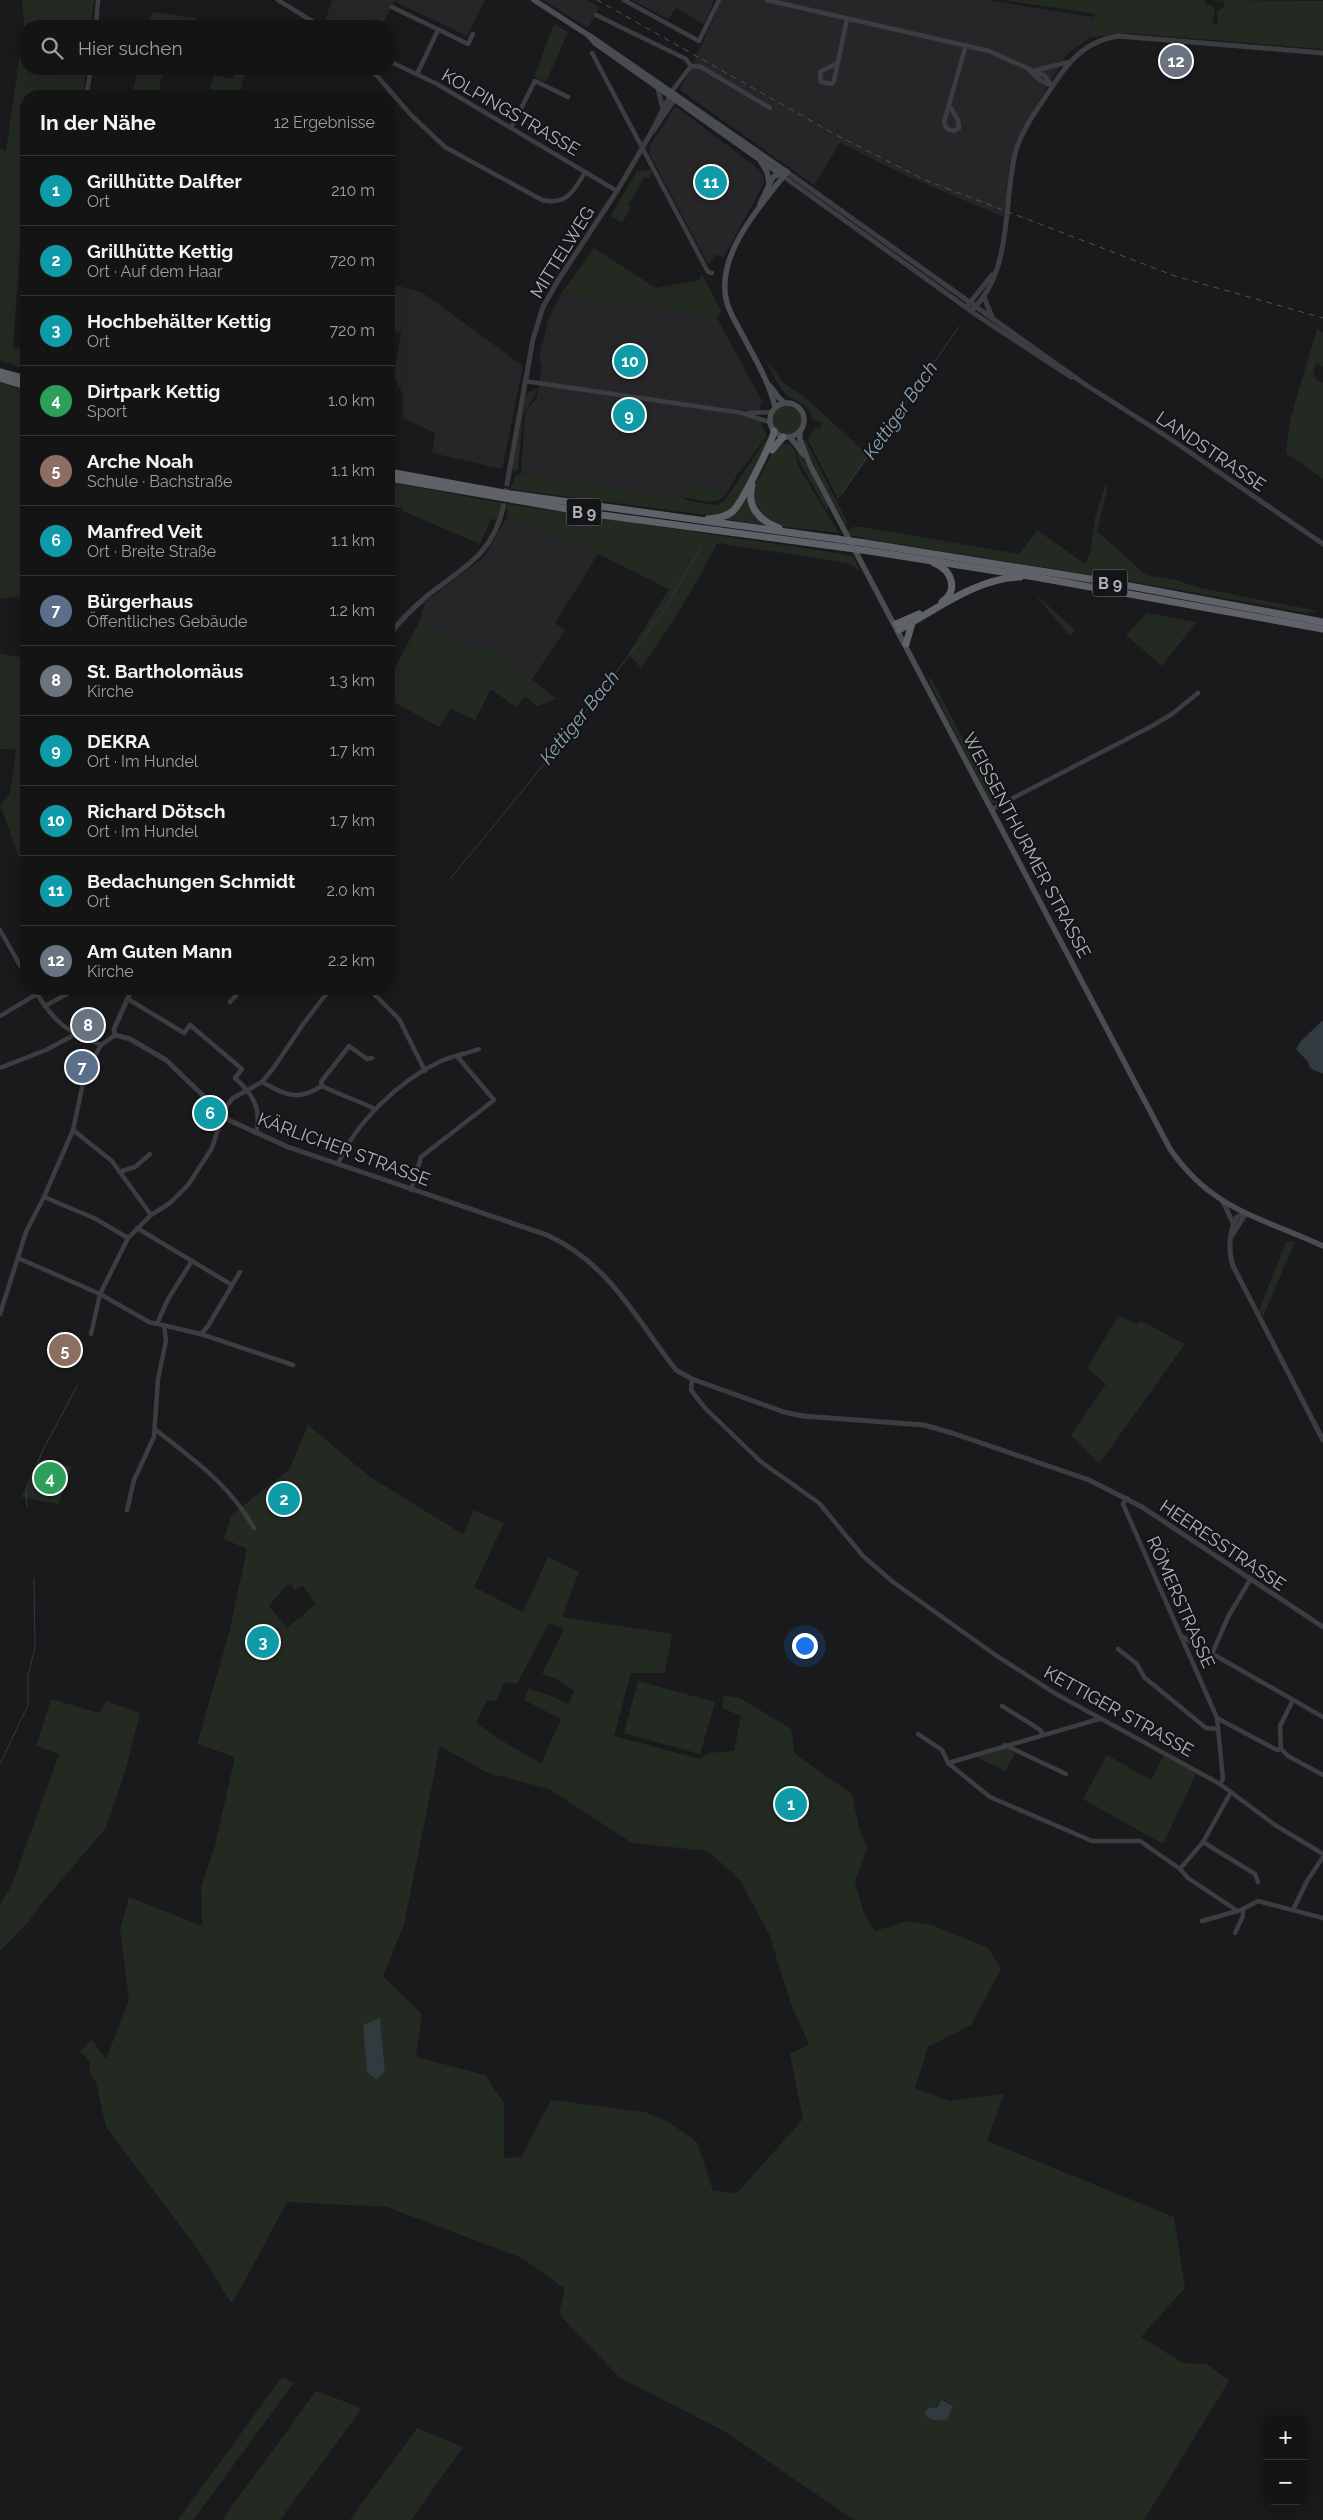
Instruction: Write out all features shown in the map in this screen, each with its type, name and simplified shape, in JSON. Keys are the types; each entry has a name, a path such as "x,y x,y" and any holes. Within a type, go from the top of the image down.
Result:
{"highway":[{"path":"0,372 20,383"},
{"path":"0,378 20,379"},
{"path":"694,520 724,516 738,506 771,443 774,432"},
{"path":"786,437 777,442 754,481 750,496 754,509 762,520 788,532"},
{"name":"B 9","path":"395,473 511,494 865,543 1103,581 1323,622"},
{"name":"B 9","path":"395,479 593,513 869,551 1035,577 1323,629"},
{"name":"B 9","path":"897,627 940,603 951,593 952,581 946,569 922,559"},
{"name":"B 9","path":"897,627 912,622 987,582 1007,578 1035,577"},
{"path":"906,644 912,622"}],"main road":[{"path":"534,0 588,36 658,88 674,95 758,158 783,173"},
{"path":"588,36 597,39 783,173"},
{"path":"758,158 767,172 769,183 759,208"},
{"path":"769,183 783,173"},
{"path":"764,378 773,410 770,422 774,432 786,437 800,431 804,421 802,412 795,404 784,403 778,398 764,378 729,309 725,284 732,253 783,173"},
{"path":"773,410 784,403"},
{"name":"WEISSENTHURMER STRASSE","path":"800,431 800,440 810,465 906,644 1170,1149 1199,1185 1223,1202 1323,1246"},
{"name":"WEISSENTHURMER STRASSE","path":"786,437 810,465"}],"street":[{"path":"96,20 98,0"},
{"path":"280,0 311,20"},
{"path":"624,0 699,41 718,0"},
{"path":"767,0 966,45 1004,56 1034,70 1040,71 1069,62"},
{"path":"392,7 468,44 473,34"},
{"path":"596,15 686,59 691,66 701,67 770,108"},
{"path":"837,63 820,72 821,82 832,84 837,63 847,18"},
{"path":"417,74 438,30"},
{"path":"970,307 984,297 994,273 1002,247 1016,152 1026,127 1069,62 1092,43 1118,36 1323,54"},
{"path":"949,105 959,123 959,128 954,131 947,130 944,124 949,105 966,45"},
{"path":"592,53 708,272 712,273"},
{"name":"KOLPINGSTRASSE","path":"395,64 417,74 618,191"},
{"name":"MITTELWEG","path":"507,484 533,339 543,307 557,282 618,191 691,66"},
{"path":"1027,68 1040,80 1052,86"},
{"path":"1034,70 1045,76 1052,86"},
{"path":"87,90 90,75"},
{"path":"376,75 389,90"},
{"path":"511,128 535,81 568,97"},
{"path":"658,88 662,108"},
{"name":"MITTELWEG","path":"651,133 662,108 674,95"},
{"path":"395,97 410,115 445,147 542,200 551,202 567,198 574,192 585,172"},
{"path":"783,173 1046,362 1083,382"},
{"path":"970,307 994,273"},
{"path":"984,297 987,308 995,321"},
{"path":"970,307 995,321 1083,382"},
{"path":"525,381 742,413 770,422"},
{"name":"LANDSTRASSE","path":"1083,382 1169,438 1323,544"},
{"path":"742,413 773,410"},
{"path":"395,629 417,605 480,555 495,532 503,508"},
{"path":"992,810 1152,726 1172,714 1198,693"},
{"path":"0,930 20,965"},
{"path":"0,1016 35,995"},
{"path":"38,995 74,1035 101,1045"},
{"path":"46,1006 65,995"},
{"path":"0,1314 26,1232 44,1197 73,1130 85,1074 101,1045 115,1035 114,1029 129,995"},
{"path":"230,1002 236,995"},
{"path":"91,1334 100,1294 128,1238 151,1215 170,1203 188,1185 212,1148 221,1115 233,1098 262,1082 326,995"},
{"path":"376,995 399,1019 425,1070"},
{"path":"128,999 184,1033 190,1025 242,1069 235,1078 247,1089 257,1108 259,1119 256,1133"},
{"path":"0,1068 46,1050 74,1035"},
{"name":"KÄRLICHER STRASSE","path":"115,1035 130,1040 166,1060 221,1115 256,1133 411,1190 547,1235 567,1244 589,1259 618,1291 676,1370 692,1379"},
{"path":"322,1086 323,1078 349,1046 367,1058 372,1058"},
{"path":"338,1164 342,1153 385,1098 439,1062 479,1049"},
{"path":"411,1190 420,1157 494,1100 457,1056"},
{"path":"262,1082 286,1094 296,1096 308,1094 322,1086"},
{"path":"322,1086 375,1109"},
{"path":"73,1130 112,1161 151,1215"},
{"path":"119,1172 135,1168 150,1154"},
{"path":"44,1197 94,1218 128,1238"},
{"path":"1223,1202 1234,1225"},
{"path":"1246,1213 1237,1217 1234,1225 1230,1256 1237,1276 1323,1440"},
{"path":"1232,1236 1246,1213"},
{"path":"137,1228 232,1285"},
{"path":"18,1258 100,1294 149,1322 201,1334 293,1366"},
{"path":"157,1324 168,1299 192,1262"},
{"path":"201,1334 208,1326 240,1272"},
{"path":"0,1292 7,1293"},
{"path":"126,1510 134,1480 151,1448 156,1430 158,1379 166,1341 164,1325"},
{"name":"HEERESSTRASSE","path":"692,1379 784,1412 804,1416 924,1425 1107,1487 1127,1498 1323,1627"},
{"name":"KETTIGER STRASSE","path":"692,1379 691,1390 705,1408 760,1461 819,1503 853,1546 874,1566 994,1654 1099,1719 1220,1784 1275,1825 1323,1856"},
{"path":"156,1430 218,1479 240,1504 254,1528"},
{"name":"RÖMERSTRASSE","path":"1127,1498 1124,1504 1217,1718 1223,1779 1220,1784"},
{"path":"1212,1654 1228,1617 1250,1580"},
{"path":"1182,1636 1323,1717"},
{"path":"1118,1649 1137,1664 1144,1677 1206,1728 1218,1729"},
{"path":"1294,1700 1280,1726 1281,1749 1288,1756 1323,1775"},
{"path":"1002,1706 1039,1728 1043,1734"},
{"path":"1217,1718 1277,1750 1281,1749"},
{"path":"948,1763 1099,1719"},
{"path":"918,1734 942,1750 948,1763 990,1797 1092,1841 1140,1841 1180,1869 1188,1878 1236,1910"},
{"path":"1005,1745 1066,1774"},
{"path":"1180,1869 1203,1842 1231,1792"},
{"path":"1203,1842 1255,1874 1258,1882"},
{"path":"1293,1910 1307,1880 1323,1856"},
{"path":"1202,1921 1243,1909 1258,1901 1323,1918"},
{"path":"1235,1933 1243,1916 1243,1909"}],"shaded area":[{"path":"22,0 94,0 92,20 24,20"},
{"path":"332,0 485,0 467,36 394,1 385,20 325,20"},
{"path":"543,0 587,0 599,7 588,28"},
{"path":"632,0 714,0 704,24 676,8 668,19"},
{"path":"721,0 987,0 1093,17 1091,37 1067,54 1023,128 1009,169 1004,217 909,177 840,143 814,185 680,90"},
{"path":"1003,0 1205,0 1205,4 1210,4 1215,9 1212,24 1218,25 1217,12 1225,6 1223,1 1207,0 1323,1 1323,49 1126,33 1091,37 1093,17 1096,14"},
{"path":"152,12 197,18 196,20 150,20"},
{"path":"554,24 568,32 546,82 534,77"},
{"path":"20,53 20,75 85,75 84,90 20,90 20,247 13,349 20,348 20,368 0,360 0,149 6,151"},
{"path":"137,75 162,75 159,90 133,90"},
{"path":"214,75 233,79 234,75 244,75 241,90 210,90"},
{"path":"675,106 756,167 762,173 764,179 763,185 723,258 717,254 708,264 649,153 650,146"},
{"path":"652,170 649,179 644,177 628,205 631,206 622,223 610,216 637,171"},
{"path":"594,248 656,288 699,280 702,274 721,311 717,318 561,294"},
{"path":"395,285 423,293 523,366 502,469 432,453 435,433 403,418 403,395 395,378 401,333 395,331"},
{"path":"561,294 717,318 762,401 759,411 742,410 742,416 750,418 757,426 754,445 728,491 685,485 684,492 687,498 521,473 525,416 528,408 537,398 542,366 539,358 548,320"},
{"path":"1317,329 1323,333 1323,367 1316,363 1313,377 1323,383 1323,479 1286,453 1290,420"},
{"path":"764,358 785,384 807,399 869,456 838,499 808,440 814,429 821,428 821,422 813,420 805,406 785,393 776,381"},
{"path":"0,382 20,388 20,597 0,599"},
{"path":"537,388 523,416 518,469 514,472 511,469 525,399 528,393"},
{"path":"787,405 798,409 802,420 798,431 787,435 776,431 772,420 776,409"},
{"path":"750,418 759,419 767,436 737,475 754,445 756,426"},
{"path":"767,438 770,439 769,443 738,501 725,513 713,516 510,489 516,475 521,473 682,497 688,501 716,505 724,501"},
{"path":"805,439 847,522 846,525 822,483 802,440"},
{"path":"778,443 791,445 795,451 798,466 839,533 780,526 771,523 755,507 753,488"},
{"path":"795,444 828,503 827,511 799,461"},
{"path":"395,483 502,503 497,520 491,519 480,544 403,511 403,509 395,507"},
{"path":"1106,483 1107,491 1097,531 1146,575 1318,611 1306,613 1129,581 886,542 849,535 848,531 853,527 862,527 1019,554 1037,530 1085,564 1091,549 1095,517"},
{"path":"685,485 728,491 720,500 710,502 687,498 684,492"},
{"path":"747,494 762,523 764,525 723,519"},
{"path":"507,504 844,554 854,557 860,571 848,563 717,543 700,576 641,668 628,654 669,589 598,554 507,517"},
{"path":"507,517 598,554 555,623 565,630 532,679 491,646 477,650 419,622 425,602 484,557"},
{"path":"1033,592 1075,630 1070,636"},
{"path":"1147,613 1196,622 1162,666 1126,635"},
{"path":"419,622 477,650 491,646 556,699 537,706 525,696 516,707 491,689 475,720 451,709 439,727 395,702 395,668"},
{"path":"0,654 20,657 20,860 0,805 10,793 16,750 0,749"},
{"path":"930,676 998,803 991,803 929,682"},
{"path":"1323,1020 1323,1074 1310,1068 1308,1062 1296,1049 1301,1041"},
{"path":"207,1103 218,1114 216,1129 197,1112"},
{"path":"1295,1241 1263,1317 1259,1310 1286,1242"},
{"path":"1118,1316 1137,1324 1141,1321 1185,1344 1099,1464 1071,1435 1106,1384 1087,1368"},
{"path":"308,1425 369,1476 464,1535 473,1510 504,1523 474,1587 523,1612 548,1557 579,1572 562,1617 672,1634 665,1673 631,1673 614,1736 700,1759 708,1753 734,1751 741,1716 722,1708 724,1695 740,1698 791,1729 795,1754 852,1794 859,1828 867,1848 855,1882 864,1913 875,1931 907,1921 932,1925 988,1948 1001,1969 971,2025 928,2047 915,2088 949,2101 1004,2094 987,2141 1174,2217 1185,2288 1141,2337 1183,2363 1207,2364 1229,2381 1144,2520 854,2520 724,2431 620,2378 559,2314 565,2289 522,2258 387,2207 287,2202 240,2290 231,2303 198,2250 106,2127 96,2082 89,2071 91,2063 80,2051 92,2040 106,2059 129,2000 120,1929 129,1897 202,1926 201,1887 214,1849 235,1757 197,1744 229,1633 247,1549 224,1539 231,1515 289,1470","holes":["291,1583 294,1590 303,1586 316,1604 287,1628 269,1606 285,1587","549,1623 564,1629 542,1674 555,1678 574,1691 569,1704 549,1695 528,1689 524,1700 561,1719 541,1764 494,1736 476,1722 487,1700 496,1701 505,1682 517,1684","440,1746 488,1773 549,1789 632,1843 708,1851 740,1880 769,1934 792,2007 809,2044 790,2054 803,2119 737,2193 713,2191 697,2142 670,2123 645,2112 551,2100 521,2157 504,2158 504,2103 485,2075 416,2057 422,2014 383,1976 404,1924","380,2018 380,2019 385,2071 363,2026","945,2400 953,2406 942,2421 933,2420 933,2408"]},
{"path":"43,1459 72,1467 58,1504 21,1497"},
{"path":"638,1681 715,1702 700,1754 624,1733"},
{"path":"51,1699 99,1713 107,1701 140,1713 125,1772 105,1829 29,1921 0,1951 0,1904 12,1885 59,1754 36,1746"},
{"path":"1006,1748 1015,1753 1005,1771 976,1757"},
{"path":"1107,1755 1151,1780 1164,1755 1196,1774 1163,1844 1083,1799"},
{"path":"380,2018 385,2071 377,2080 367,2072 363,2025"},
{"path":"282,2377 294,2383 193,2520 178,2520"},
{"path":"316,2391 362,2408 280,2520 222,2520"},
{"path":"942,2400 953,2406 947,2419 937,2420 928,2417 925,2412 929,2408 937,2407"},
{"path":"417,2428 463,2447 411,2520 350,2520"}],"waterway":[{"name":"Kettiger Bach","path":"842,493 959,327"},
{"name":"Kettiger Bach","path":"450,879 559,746 662,613 700,549"},
{"name":"Kettiger Bach","path":"27,1506 26,1489 43,1450 77,1386"},
{"name":"Kettiger Bach","path":"0,1764 28,1705 28,1675 35,1648 34,1578"}],"tunnel":[{"path":"503,508 507,484"}],"railway":[{"path":"597,0 838,136 925,180 1175,276 1323,318"}],"place":[{"name":"Am Guten Mann","path":"1176,61"},
{"name":"Bedachungen Schmidt","path":"711,182"},
{"name":"Richard Dötsch","path":"630,361"},
{"name":"DEKRA","path":"629,415"},
{"name":"St. Bartholomäus","path":"88,1025"},
{"name":"Bürgerhaus","path":"82,1067"},
{"name":"Manfred Veit","path":"210,1113"},
{"name":"Arche Noah","path":"65,1350"},
{"name":"Dirtpark Kettig","path":"50,1478"},
{"name":"Grillhütte Kettig","path":"284,1499"},
{"name":"Hochbehälter Kettig","path":"263,1642"},
{"name":"Grillhütte Dalfter","path":"791,1804"}]}
